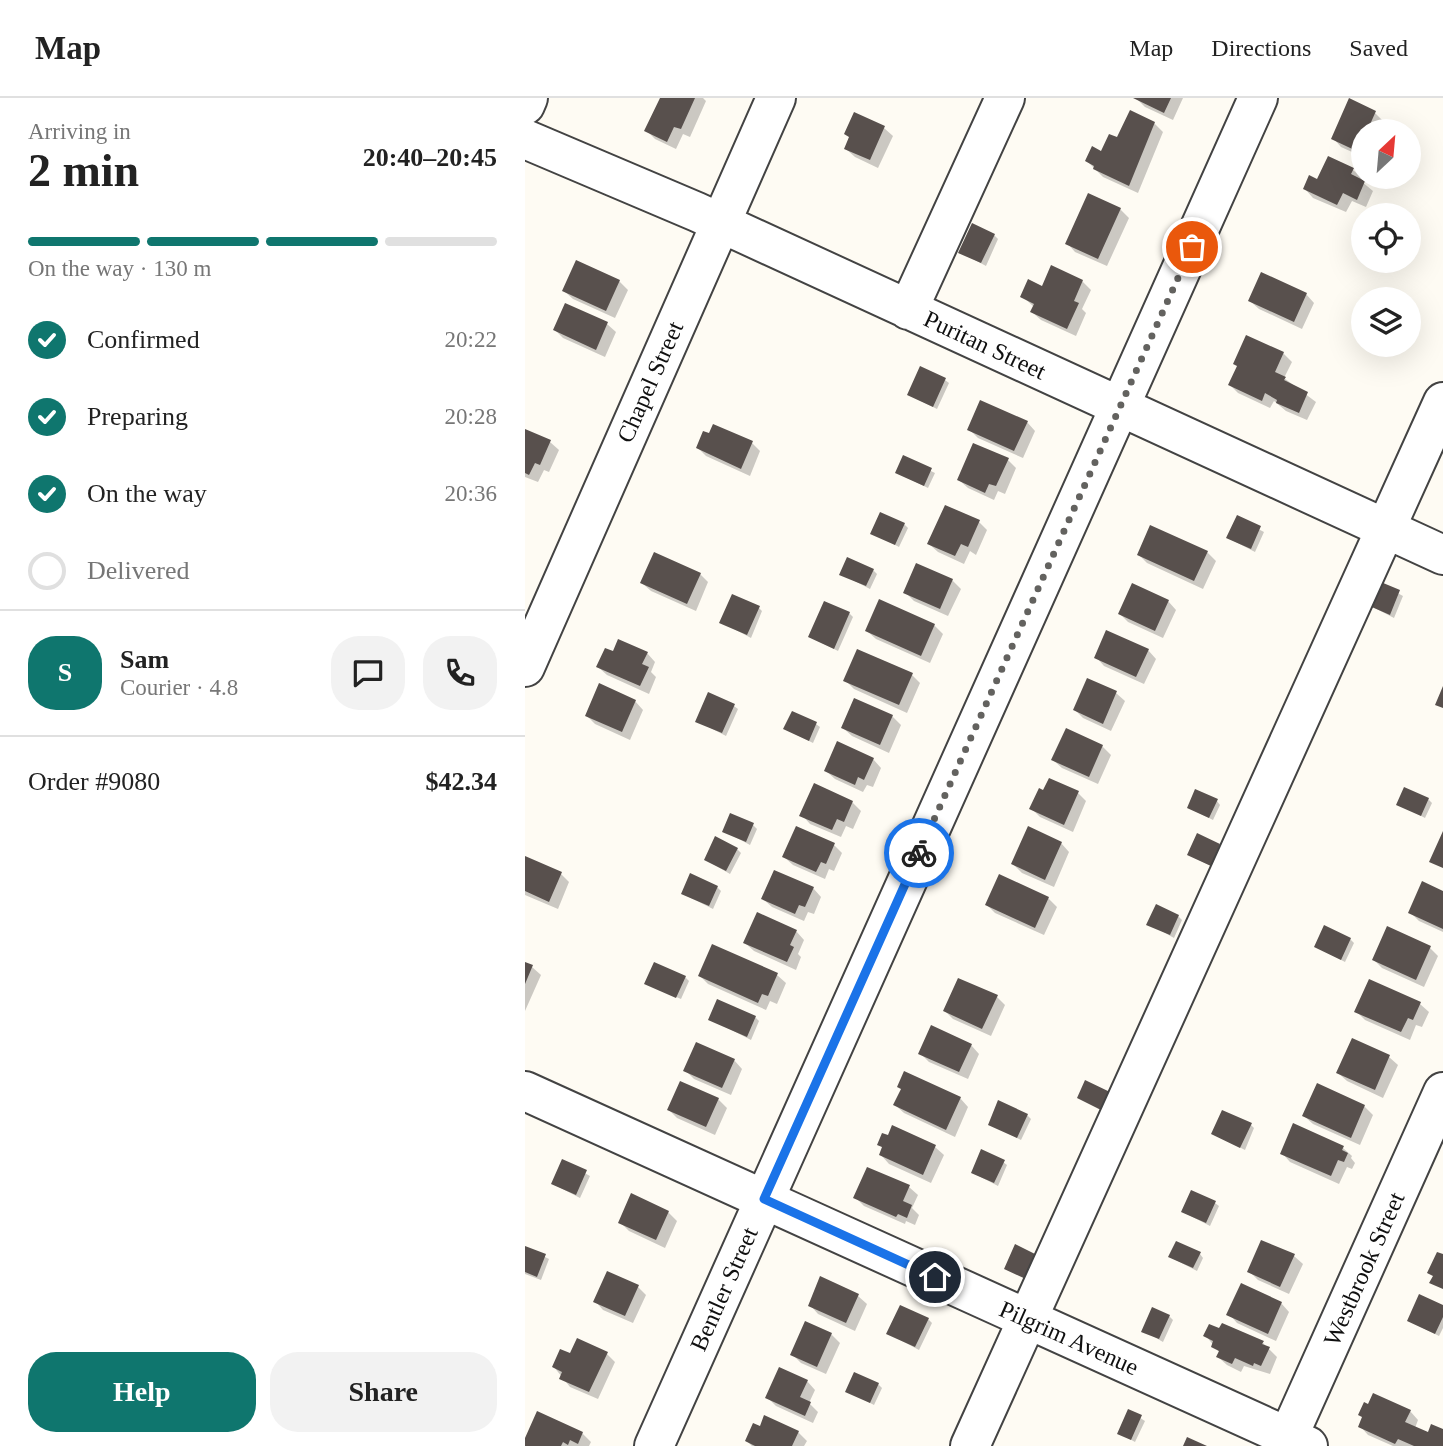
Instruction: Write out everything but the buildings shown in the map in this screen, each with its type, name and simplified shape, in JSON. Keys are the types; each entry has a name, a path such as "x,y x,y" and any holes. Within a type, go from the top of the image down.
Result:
{"street":[{"path":"525,105 528,98"},
{"name":"Chapel Street","path":"525,667 776,98"},
{"path":"908,310 1005,98"},
{"name":"Bentler Street","path":"654,1446 1258,98"},
{"name":"Puritan Street","path":"525,139 720,223 1443,555"},
{"path":"970,1446 1443,402"},
{"name":"Pilgrim Avenue","path":"525,1091 1293,1443"},
{"name":"Westbrook Street","path":"1293,1443 1443,1092"}],"way so far":[{"path":"919,853 1192,247"}],"route":[{"path":"919,853 764,1199 935,1277"}]}
